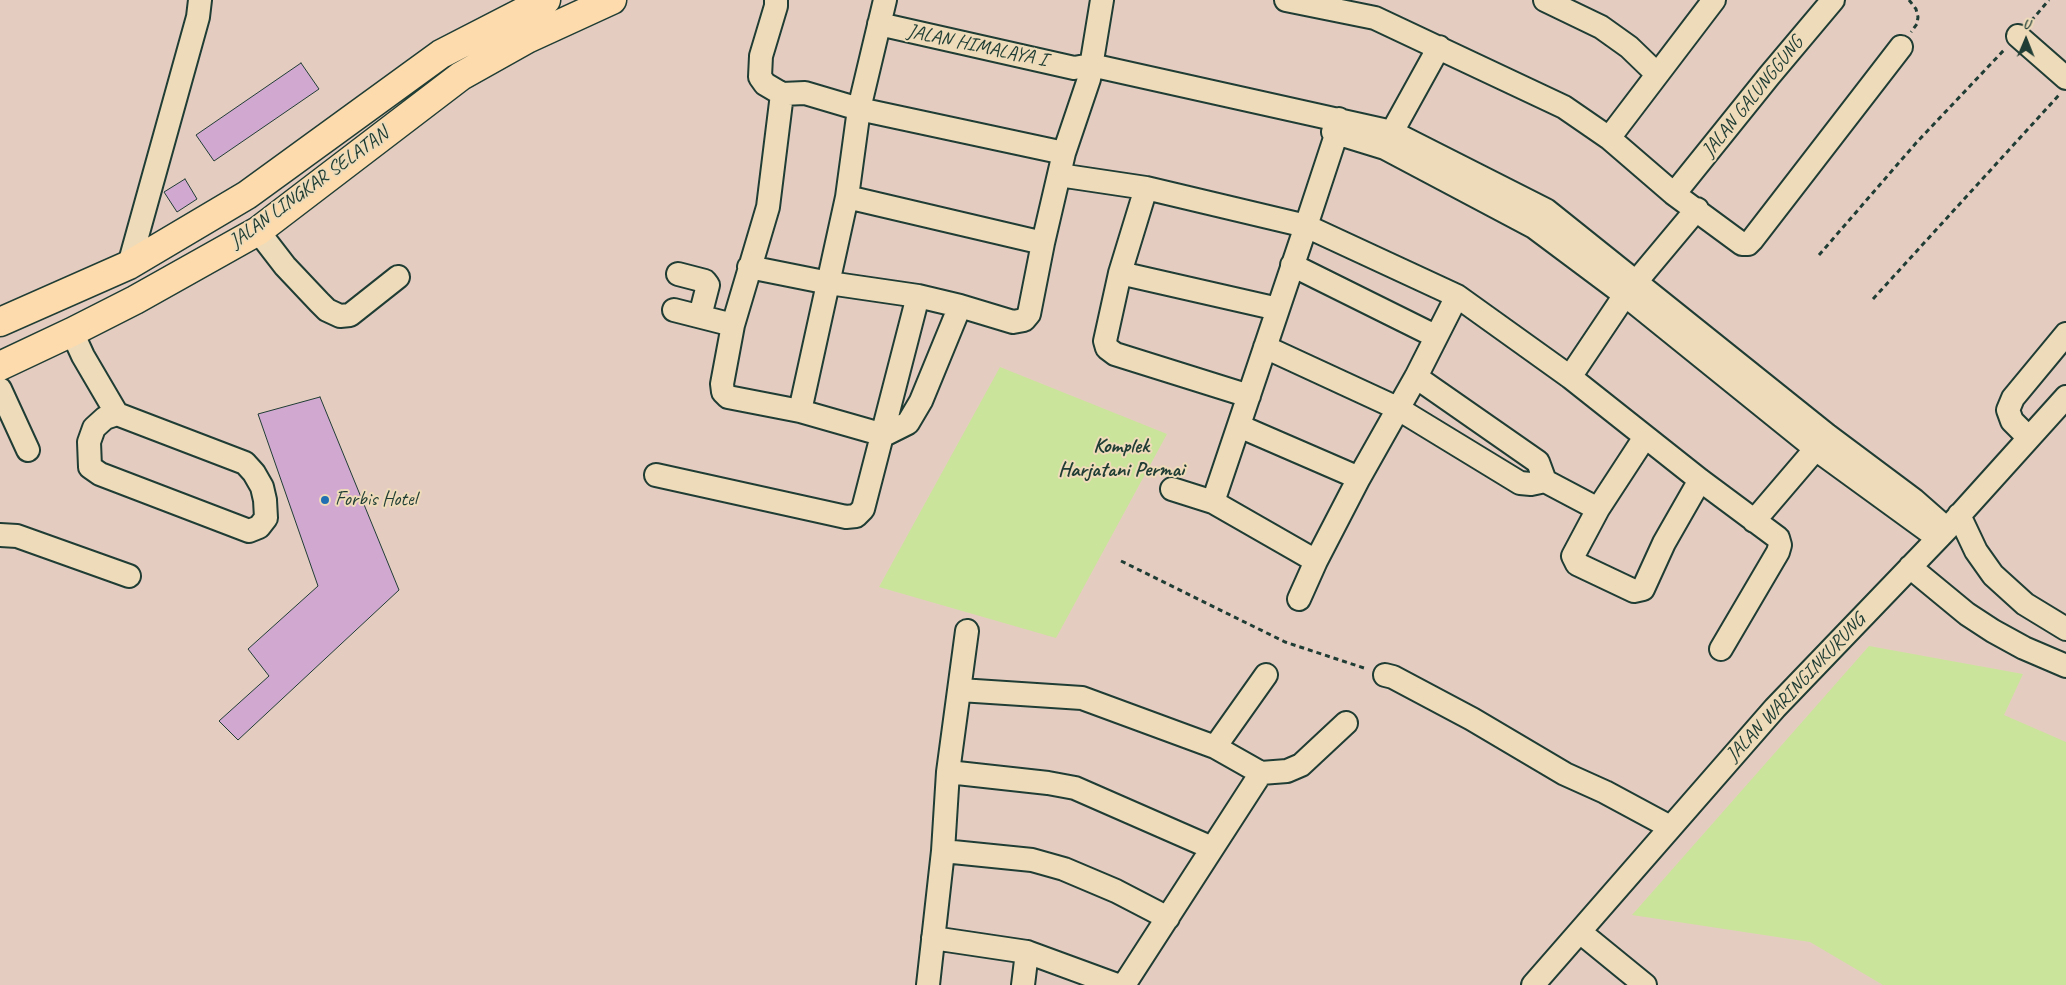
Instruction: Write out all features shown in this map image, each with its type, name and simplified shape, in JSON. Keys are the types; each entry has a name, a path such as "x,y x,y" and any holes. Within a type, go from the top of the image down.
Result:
{"highway":[{"name":"JALAN LINGKAR SELATAN","path":"0,366 65,336 135,300 258,231 461,76 528,39 603,5"},
{"name":"JALAN LINGKAR SELATAN","path":"0,322 129,264 247,194 441,54 522,8"}],"street":[{"path":"129,264 198,17 200,0"},
{"path":"776,0 776,6 761,56 760,77 765,84 782,94 792,92 812,95 859,109 1064,153"},
{"path":"800,411 847,197 859,109 884,0"},
{"path":"749,267 829,283 918,296 1013,322 1024,320 1030,314 1043,242 1102,0"},
{"path":"1288,0 1378,9 1438,47 1564,108 1609,138 1674,194 1742,244 1748,244 1752,240 1901,47"},
{"path":"1545,0 1601,27 1629,47 1657,74"},
{"path":"1609,138 1714,0"},
{"name":"JALAN GALUNGGUNG","path":"1674,194 1833,0"},
{"name":"JALAN HIMALAYA I","path":"879,24 1338,126 1388,140 1546,210 1630,289 1822,442 1948,528"},
{"path":"2018,36 2063,86"},
{"path":"1388,140 1438,47"},
{"path":"782,94 768,207 749,267 734,325 722,384 723,392 728,397 800,411 884,434 908,423 921,401 960,306"},
{"path":"1213,502 1338,126"},
{"path":"1059,175 1146,188 1306,226 1457,296 1570,377 1700,480 1778,538 1780,544 1778,552 1720,649"},
{"path":"1146,188 1120,273 1105,341 1107,348 1115,354 1249,396"},
{"path":"847,197 1043,242"},
{"path":"1570,377 1630,289 1696,209"},
{"path":"258,231 285,266 319,302 327,310 340,316 350,315 398,277"},
{"path":"1292,265 1435,336"},
{"path":"1120,273 1278,309"},
{"path":"678,274 705,281 708,285 700,316"},
{"path":"656,475 846,517 856,516 863,509 884,434 918,296"},
{"path":"1298,599 1359,478 1416,377 1435,336 1457,296"},
{"path":"674,310 734,325"},
{"path":"2029,438 2012,421 2008,410 2013,398 2066,334"},
{"path":"65,336 83,356 111,416 245,464 254,473 262,487 266,518 259,527 249,531 100,474 90,467 88,459 89,442 94,428 111,416"},
{"path":"1265,347 1397,408 1520,483 1531,484 1545,481 1598,509"},
{"path":"1416,377 1538,462 1545,481"},
{"path":"0,389 28,450"},
{"name":"JALAN WARINGINKURUNG","path":"1533,985 1775,708 1948,528 2066,396"},
{"path":"1239,426 1359,478"},
{"path":"1645,437 1598,509 1573,556 1576,564 1634,591 1643,589 1664,543 1700,480"},
{"path":"1754,520 1822,442"},
{"path":"1172,489 1213,502 1316,560"},
{"path":"1948,528 1976,551 1993,575 2025,604 2064,621"},
{"path":"0,536 17,536 129,576"},
{"path":"1910,567 1966,614 1993,632 2066,666"},
{"path":"928,985 943,851 948,772 967,631"},
{"path":"1215,747 1266,675"},
{"path":"1385,675 1393,677 1480,724 1565,774 1605,792 1670,827"},
{"path":"960,690 1082,698 1215,747 1261,773 1287,771 1301,765 1346,723"},
{"path":"948,772 1048,783 1075,788 1212,848"},
{"path":"933,938 1027,952 1113,984 1168,918 1261,773"},
{"path":"943,851 1032,860 1064,869 1116,891 1168,918"},
{"path":"1580,932 1645,985"},
{"path":"1023,985 1027,952"}],"path":[{"path":"1901,47 1917,24 1916,9 1910,0"},
{"path":"1819,255 1916,143 2050,0"},
{"path":"1873,299 2063,86"},
{"path":"1121,561 1285,642 1385,675"}],"green space":[{"path":"1000,367 1167,434 1056,638 879,587"},
{"path":"1869,646 2023,674 2004,715 2066,742 2066,985 1883,985 1810,942 1632,915"}],"building":[{"path":"301,63 319,89 214,161 196,135"},
{"path":"185,179 197,199 177,212 164,192"},
{"name":"Forbis Hotel","path":"320,397 399,590 238,740 219,721 269,676 248,649 318,586 258,414"}],"place":[{"name":"Forbis Hotel","path":"325,500"}],"district":[{"name":"Komplek Harjatani Permai","path":"1121,458"}]}
